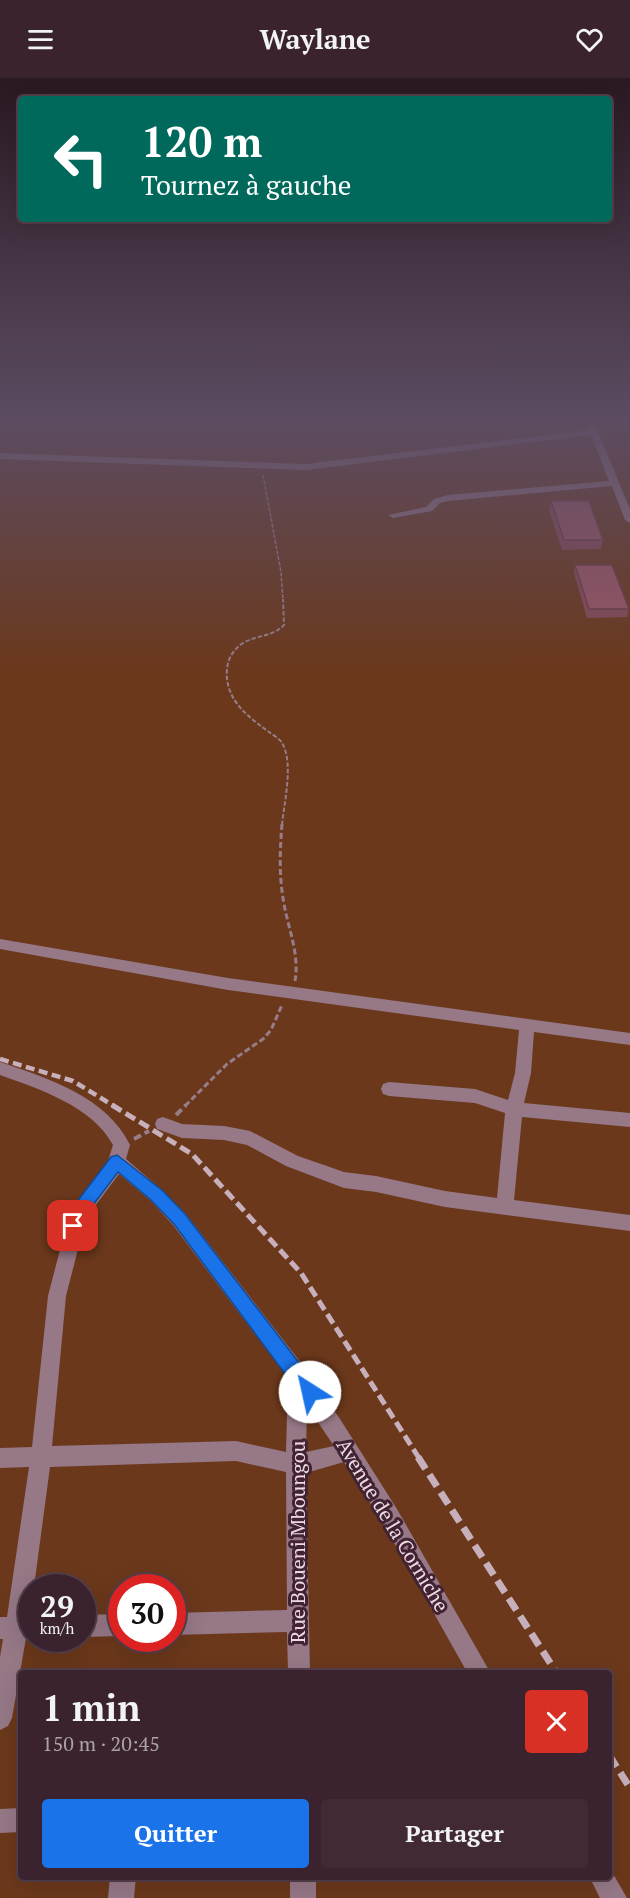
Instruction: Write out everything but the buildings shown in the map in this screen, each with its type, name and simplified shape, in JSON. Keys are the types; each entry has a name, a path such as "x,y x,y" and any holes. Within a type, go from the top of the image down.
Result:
{"street":[{"path":"393,515 429,509 433,505"},
{"path":"624,505 630,520"},
{"path":"0,944 228,984 630,1039"},
{"path":"505,1205 514,1109 523,1073 527,1025"},
{"name":"Avenue de la Corniche","path":"0,1068 58,1092 88,1109 117,1135 119,1154 179,1219 298,1375 390,1516 478,1670"},
{"path":"389,1089 475,1096 514,1109 630,1120"},
{"path":"163,1124 182,1131 224,1133 250,1138 292,1161 344,1180 445,1199 630,1223"},
{"path":"0,1718 41,1458 57,1296 73,1226 119,1154"},
{"name":"Rue Boueni Mboungou","path":"298,1375 296,1463 298,1670"},
{"path":"0,1458 236,1451 296,1463 325,1459 348,1450"},
{"path":"186,1624 297,1621"},
{"path":"0,1821 18,1820"},
{"path":"121,1898 123,1880"},
{"path":"303,1880 303,1898"},
{"path":"603,1880 614,1898"}],"path":[{"path":"119,1154 175,1115 227,1064 263,1039 271,1030 297,976 296,961 282,902 279,860 287,749 282,742 240,708 230,686 226,668 230,655 240,645 254,638 274,634 284,625 281,572 269,505"}],"shaded area":[{"path":"0,505 630,505 630,1898 0,1898"}],"railway":[{"path":"0,1059 73,1081 114,1106"},
{"path":"112,1105 192,1154 301,1273 419,1458"},
{"path":"418,1457 555,1670"},
{"path":"612,1760 630,1788"}],"route":[{"path":"73,1226 85,1204 117,1162 157,1196 179,1219 310,1392"}]}
